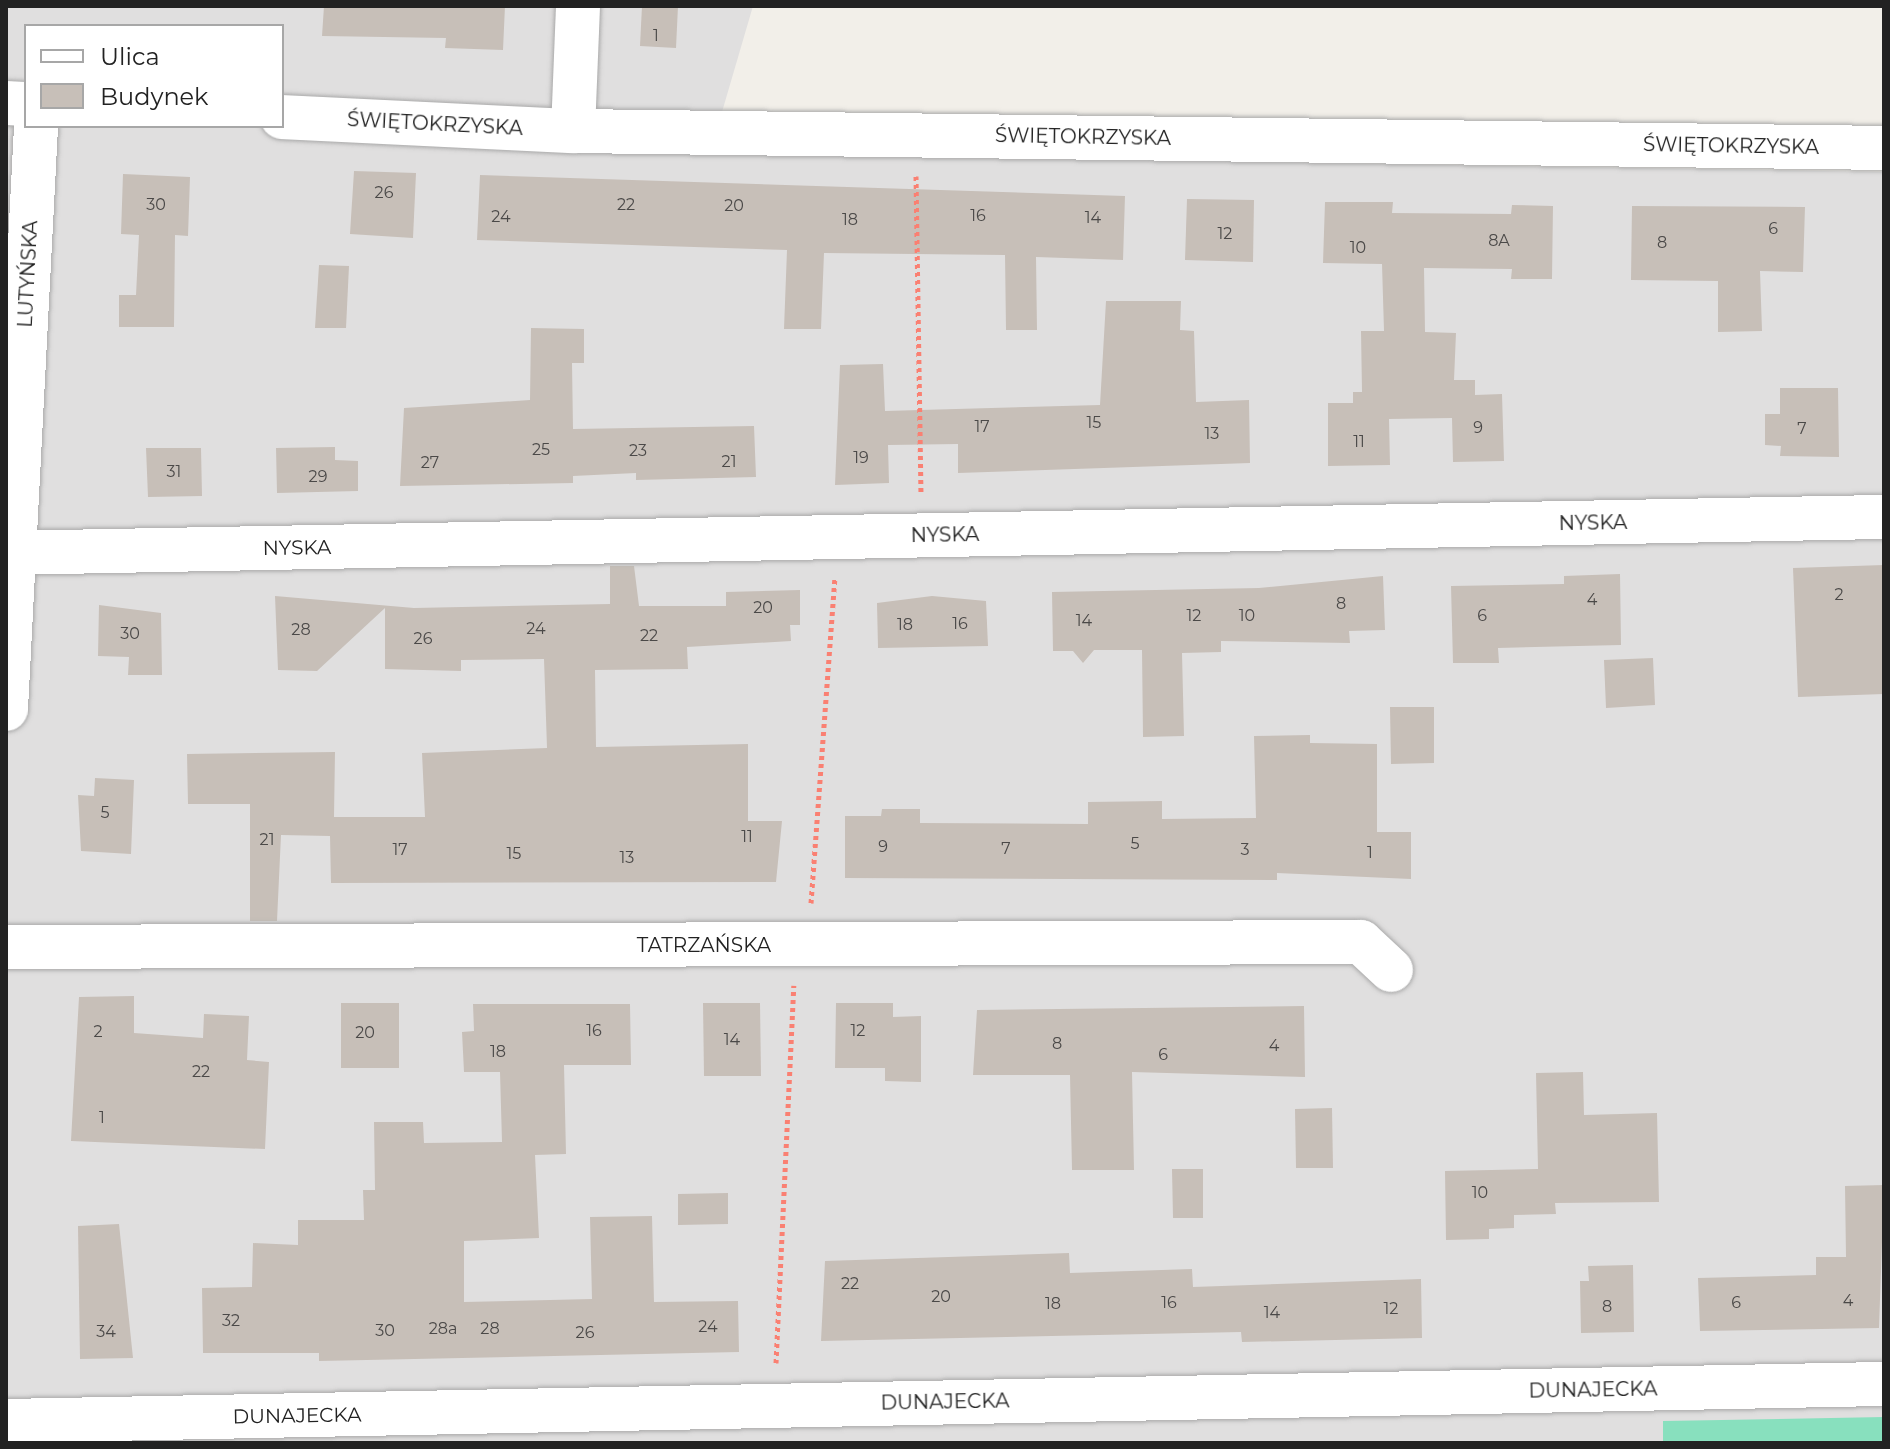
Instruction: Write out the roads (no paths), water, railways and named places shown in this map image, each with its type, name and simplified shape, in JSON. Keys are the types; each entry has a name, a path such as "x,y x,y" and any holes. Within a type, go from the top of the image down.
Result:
{"street":[{"path":"573,131 578,6"},
{"name":"ŚWIĘTOKRZYSKA","path":"284,117 573,131 1884,148"},
{"name":"LUTYŃSKA","path":"6,709 9,553 36,128"},
{"name":"NYSKA","path":"9,553 1884,517"},
{"name":"TATRZAŃSKA","path":"6,947 1361,942 1391,970"},
{"name":"DUNAJECKA","path":"6,1421 1884,1384"}]}
